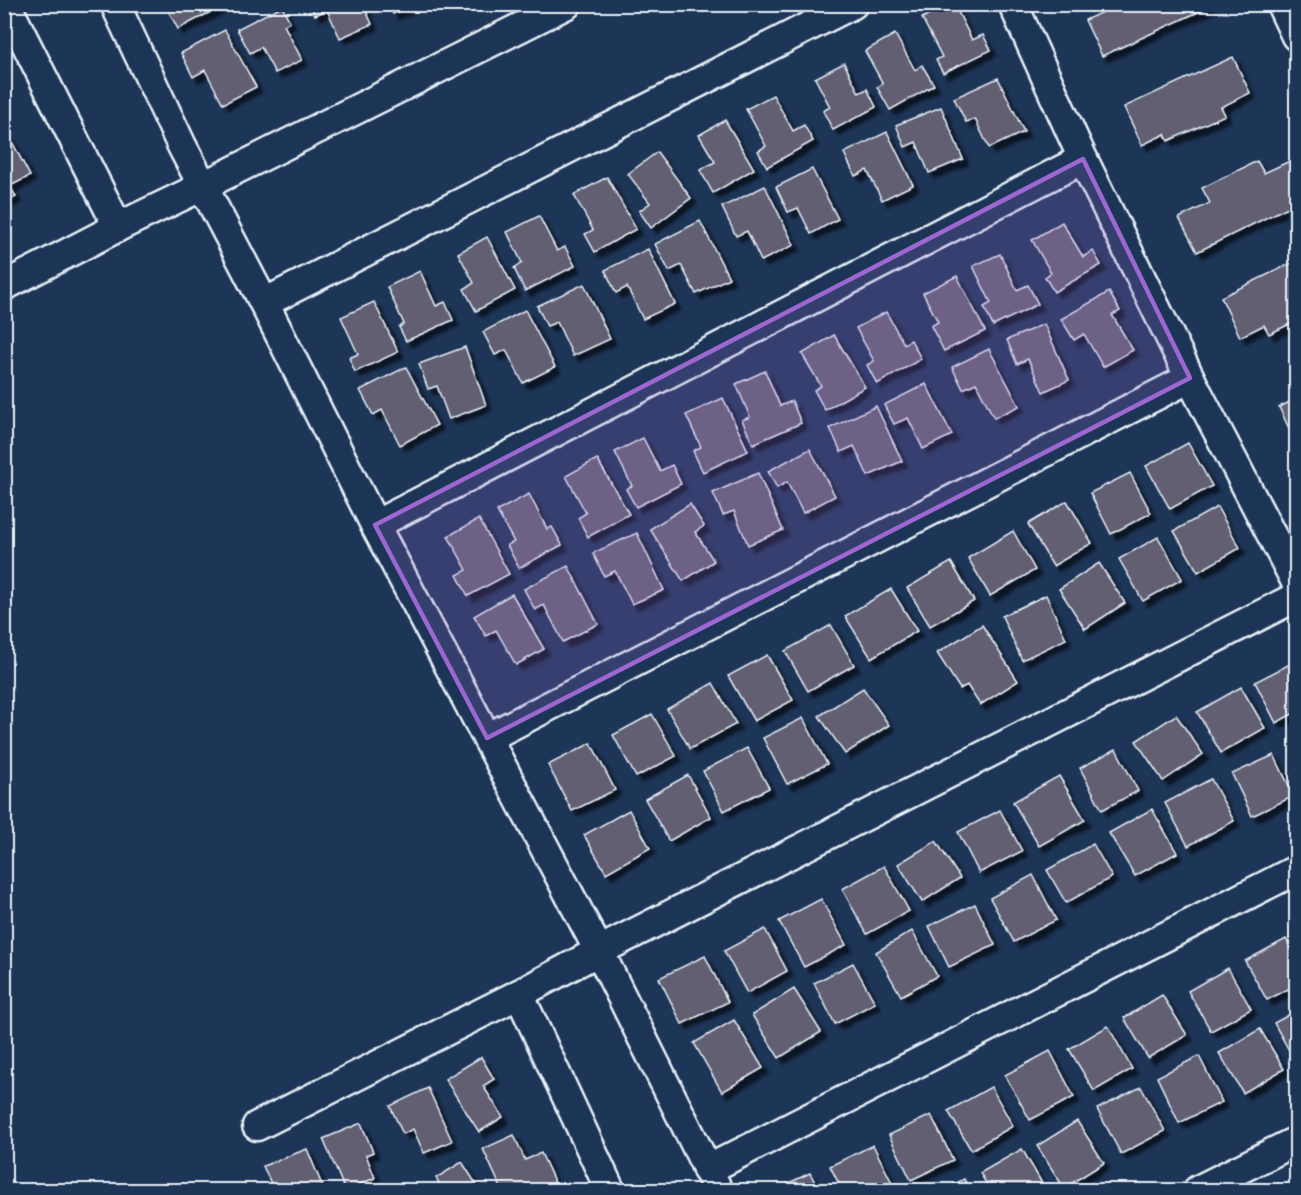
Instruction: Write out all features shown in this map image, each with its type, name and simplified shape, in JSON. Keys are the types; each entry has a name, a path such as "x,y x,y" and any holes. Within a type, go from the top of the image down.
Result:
{"street":[{"path":"115,4 182,146 264,303 375,525 599,951 712,1180 1296,870"},
{"path":"4,286 567,4"},
{"path":"264,303 854,4"},
{"path":"1013,4 1083,159 1190,378 1296,582"},
{"path":"1281,4 1296,36"},
{"path":"5,5 118,227"},
{"path":"375,525 1083,159"},
{"path":"487,738 1190,378"},
{"path":"257,1126 1296,597"},
{"path":"519,994 610,1191"},
{"path":"1198,1191 1296,1141"}],"highlighted area":[{"path":"1083,159 1190,378 487,738 375,525"}],"building":[{"path":"177,4 217,4 218,8 178,29 168,10 178,6"},
{"path":"310,4 363,4 372,24 340,38 327,10 315,15"},
{"path":"389,4 414,4 393,14"},
{"path":"954,4 972,40 983,35 991,50 943,73 936,60 942,57 922,18"},
{"path":"1111,4 1208,4 1209,7 1102,56 1085,20 1113,7"},
{"path":"282,6 290,22 284,25 302,60 275,73 261,47 250,53 237,29"},
{"path":"225,30 256,87 223,104 205,70 193,77 181,53"},
{"path":"895,34 915,70 922,65 934,85 890,110 877,87 883,84 865,51"},
{"path":"1233,57 1250,93 1221,107 1225,115 1168,141 1165,134 1142,145 1124,107"},
{"path":"844,63 859,93 867,89 876,107 833,130 823,111 830,107 815,78"},
{"path":"998,78 1024,132 989,148 975,119 966,122 954,98"},
{"path":"773,95 793,131 804,125 813,141 767,167 758,151 766,146 746,109"},
{"path":"941,107 963,159 929,173 916,142 905,147 896,125"},
{"path":"725,120 754,169 713,193 700,170 715,162 699,135"},
{"path":"887,132 913,185 882,200 867,170 855,176 844,153"},
{"path":"9,136 30,176 10,186 16,197 4,203 4,139"},
{"path":"657,152 691,198 651,228 639,211 650,203 628,174"},
{"path":"1292,160 1296,168 1296,203 1197,252 1179,218 1210,203 1202,188 1257,161 1264,173"},
{"path":"812,169 838,219 811,234 798,208 788,212 776,187"},
{"path":"607,177 636,229 595,252 585,234 593,230 574,195"},
{"path":"765,186 794,245 761,261 747,231 736,236 722,207"},
{"path":"539,216 557,251 565,247 575,266 525,291 514,268 522,263 507,232"},
{"path":"700,221 729,278 696,294 681,265 669,271 655,244"},
{"path":"1062,222 1083,257 1093,251 1101,265 1054,292 1045,277 1051,273 1032,240"},
{"path":"487,237 515,290 476,311 464,289 474,283 458,253"},
{"path":"648,249 675,304 643,319 627,287 616,293 605,270"},
{"path":"1000,254 1017,290 1028,285 1038,304 993,326 984,307 991,303 973,266"},
{"path":"1296,261 1296,321 1269,334 1264,325 1240,337 1221,297"},
{"path":"420,271 436,306 445,302 453,320 406,341 399,327 404,324 387,287"},
{"path":"957,276 985,331 944,351 931,326 938,322 923,293"},
{"path":"584,284 610,339 573,356 557,322 547,326 537,306"},
{"path":"1109,292 1120,311 1112,315 1133,350 1103,367 1084,334 1074,340 1061,319"},
{"path":"374,302 398,352 355,372 349,358 358,354 341,317"},
{"path":"525,310 555,367 523,383 506,350 495,355 483,332"},
{"path":"886,312 904,344 911,340 921,359 877,384 867,365 874,361 856,328"},
{"path":"1044,324 1069,380 1043,392 1028,359 1017,364 1007,340"},
{"path":"834,335 865,387 825,410 814,390 821,386 802,354"},
{"path":"465,347 486,405 449,419 437,386 428,389 419,364"},
{"path":"989,349 1019,406 994,418 976,383 963,389 952,367"},
{"path":"406,367 437,425 400,445 382,410 373,415 360,390"},
{"path":"765,371 780,406 792,401 801,423 753,444 742,420 750,417 736,384"},
{"path":"926,384 952,435 923,449 908,418 894,424 884,405"},
{"path":"723,398 748,451 703,472 693,451 701,447 686,415"},
{"path":"1296,399 1296,438 1294,439 1279,407"},
{"path":"876,406 902,461 868,476 854,446 841,452 830,428"},
{"path":"643,438 660,471 672,465 681,484 636,507 626,489 632,486 615,452"},
{"path":"1188,443 1212,486 1170,509 1146,466"},
{"path":"810,449 835,496 803,513 787,482 777,488 768,471"},
{"path":"597,459 629,514 588,537 578,518 586,513 566,476"},
{"path":"758,473 783,530 748,545 734,511 723,515 713,493"},
{"path":"1130,473 1151,513 1111,534 1090,493"},
{"path":"529,494 547,529 552,527 562,545 519,568 507,545 514,542 497,511"},
{"path":"1067,501 1092,543 1053,566 1028,524"},
{"path":"690,504 704,526 695,532 714,561 683,581 650,529"},
{"path":"1217,507 1240,548 1198,572 1174,531"},
{"path":"479,519 509,574 468,596 457,575 467,570 448,536"},
{"path":"1013,531 1035,570 990,596 968,558"},
{"path":"637,533 664,590 632,604 615,571 604,576 593,553"},
{"path":"1158,537 1182,579 1143,601 1119,559"},
{"path":"951,562 974,601 930,626 907,588"},
{"path":"1099,563 1125,603 1085,629 1059,589"},
{"path":"568,566 598,624 563,642 544,605 535,610 524,589"},
{"path":"891,589 917,631 871,658 845,616"},
{"path":"512,594 544,649 516,665 496,630 486,636 474,616"},
{"path":"1046,595 1066,639 1022,660 1002,616"},
{"path":"831,625 854,665 808,691 785,651"},
{"path":"982,625 1018,681 980,705 967,685 960,689 937,653"},
{"path":"767,655 793,700 754,721 728,676"},
{"path":"1296,661 1296,712 1276,723 1255,682"},
{"path":"713,683 736,724 690,749 667,709"},
{"path":"1241,687 1265,728 1221,753 1197,712"},
{"path":"863,688 889,725 845,754 819,716"},
{"path":"652,714 676,756 636,777 613,735"},
{"path":"1176,715 1203,754 1163,781 1136,741"},
{"path":"803,718 827,764 787,784 763,738"},
{"path":"591,743 615,790 572,811 548,765"},
{"path":"747,748 769,788 724,811 703,771"},
{"path":"1116,749 1138,791 1102,810 1080,768"},
{"path":"1274,755 1294,796 1252,816 1232,774"},
{"path":"688,775 711,817 669,841 645,799"},
{"path":"1059,776 1085,820 1039,846 1013,802"},
{"path":"1211,779 1234,821 1188,846 1165,803"},
{"path":"1152,809 1177,853 1135,876 1109,833"},
{"path":"629,810 650,848 606,873 584,835"},
{"path":"1000,810 1022,851 979,873 958,832"},
{"path":"936,841 960,878 922,902 898,864"},
{"path":"1093,844 1112,877 1066,903 1047,870"},
{"path":"884,866 909,911 867,934 842,889"},
{"path":"1033,875 1056,920 1014,942 990,898"},
{"path":"821,899 846,945 804,967 779,921"},
{"path":"975,904 995,945 949,967 929,926"},
{"path":"765,929 787,971 747,993 724,951"},
{"path":"912,931 937,976 901,996 876,952"},
{"path":"1286,939 1296,959 1296,985 1267,1000 1245,961"},
{"path":"705,956 728,1002 682,1024 659,978"},
{"path":"853,963 875,1003 835,1024 814,983"},
{"path":"1228,968 1251,1009 1211,1031 1188,991"},
{"path":"794,989 821,1032 779,1058 752,1015"},
{"path":"1162,995 1187,1035 1148,1058 1124,1018"},
{"path":"1296,1011 1296,1063 1274,1023"},
{"path":"734,1020 763,1068 722,1092 694,1043"},
{"path":"1108,1026 1132,1069 1094,1091 1069,1049"},
{"path":"1260,1029 1284,1069 1243,1093 1219,1053"},
{"path":"1050,1051 1074,1097 1030,1120 1005,1075"},
{"path":"1199,1056 1222,1102 1179,1123 1157,1077"},
{"path":"481,1057 494,1079 483,1086 503,1117 479,1132 445,1079"},
{"path":"991,1087 1013,1126 971,1150 948,1111"},
{"path":"1141,1087 1165,1131 1121,1154 1097,1109"},
{"path":"428,1088 452,1141 424,1153 413,1129 403,1134 390,1106"},
{"path":"931,1115 953,1160 911,1180 889,1135"},
{"path":"1077,1121 1104,1163 1064,1188 1037,1146"},
{"path":"361,1123 373,1152 366,1155 375,1178 345,1190 323,1139"},
{"path":"514,1135 525,1160 541,1153 555,1183 538,1190 502,1190 483,1149"},
{"path":"873,1145 895,1189 842,1190 830,1166"},
{"path":"307,1149 324,1190 274,1190 263,1166"},
{"path":"1022,1149 1046,1190 990,1190 980,1173"},
{"path":"462,1162 480,1190 443,1190 436,1178"},
{"path":"810,1173 819,1190 774,1190"},
{"path":"964,1179 970,1190 943,1190"}]}
